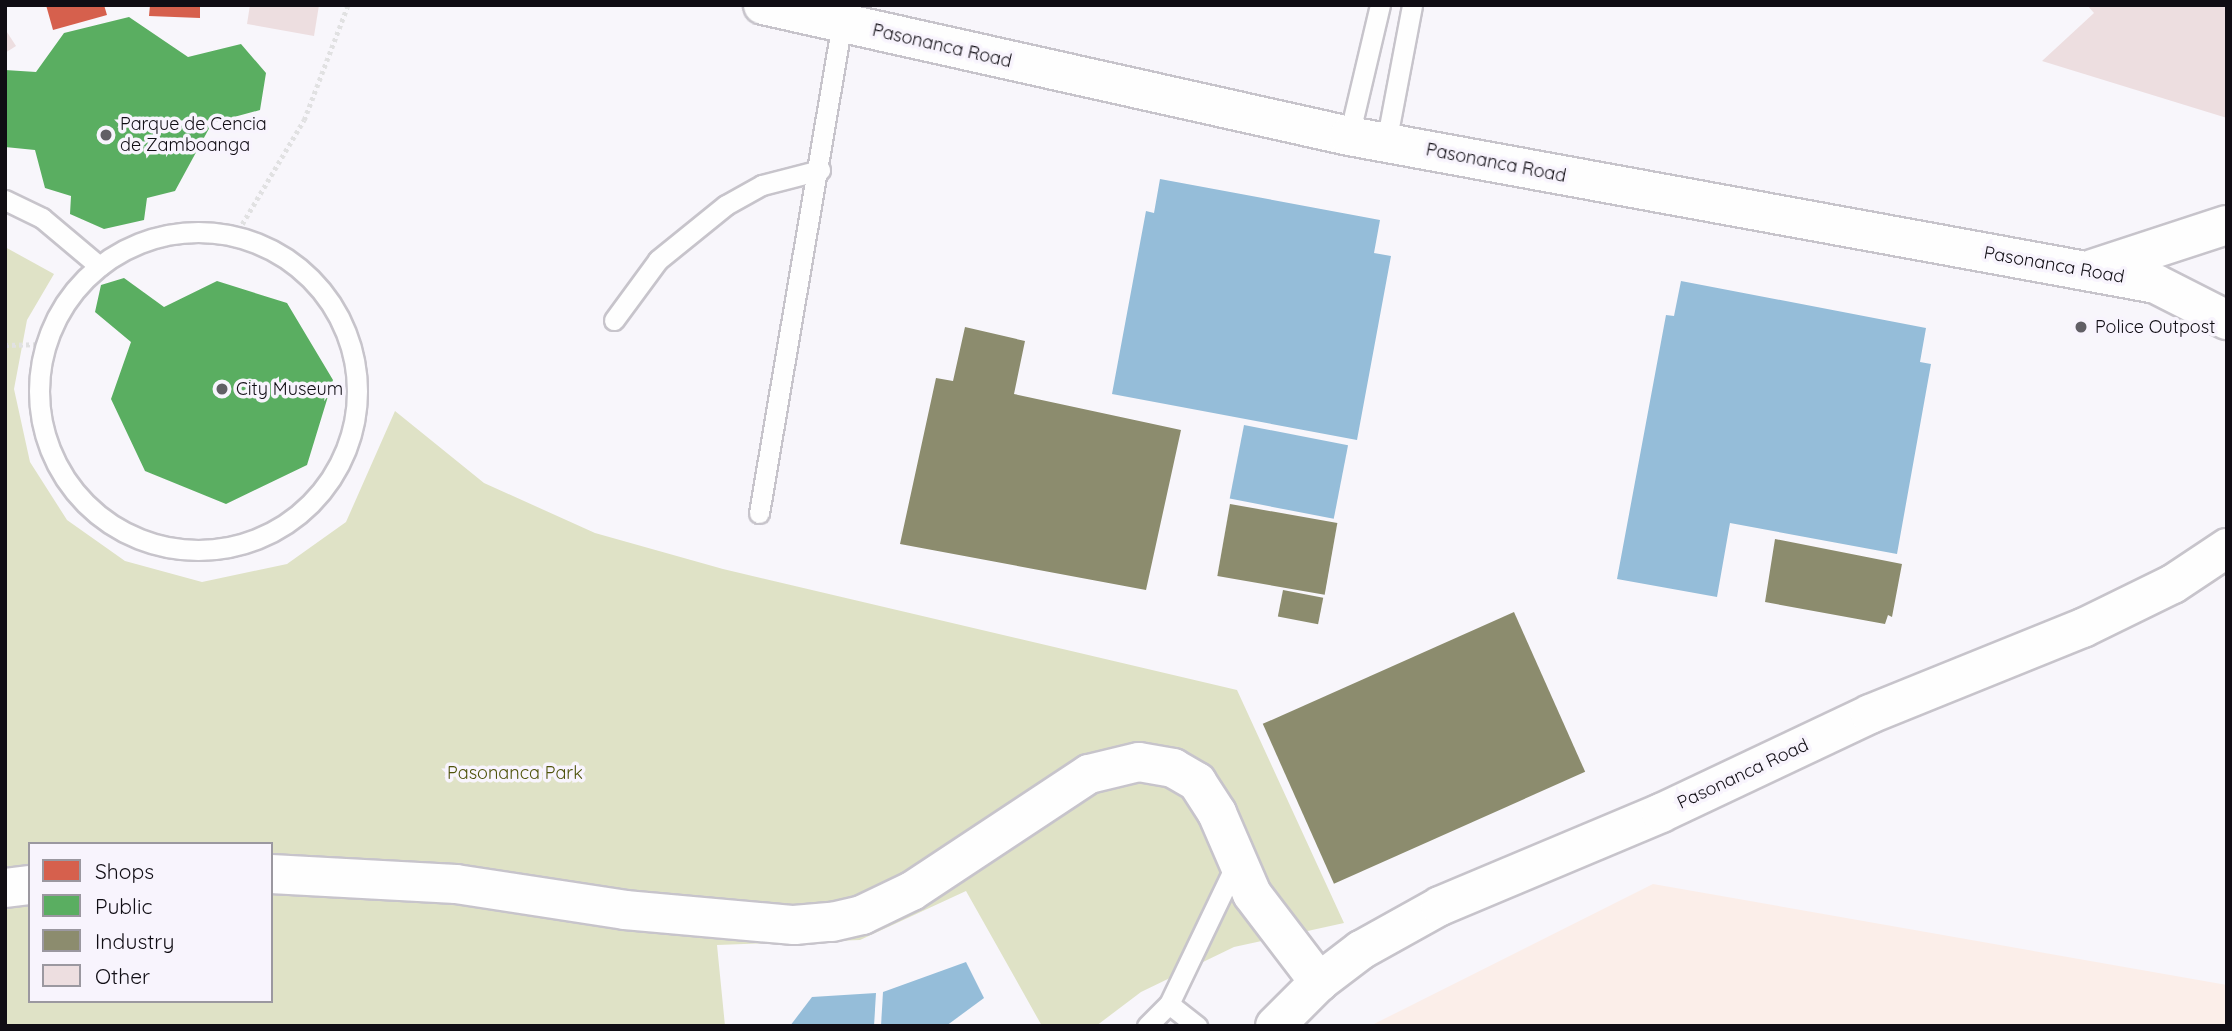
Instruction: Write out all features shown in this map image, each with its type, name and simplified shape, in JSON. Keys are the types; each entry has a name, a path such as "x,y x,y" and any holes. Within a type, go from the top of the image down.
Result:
{"street":[{"name":"Pasonanca Road","path":"763,5 1349,136 2156,284 2227,320"},
{"path":"2090,270 2227,225"},
{"name":"Pasonanca Road","path":"1275,1026 1319,982 1361,950 1440,906 1661,813 1870,714 2083,628 2173,584 2227,548"},
{"path":"273,874 456,884 625,910 781,924 832,922 862,915 912,891 1089,774 1139,762 1173,768 1197,782 1238,860 1252,894 1319,982"},
{"path":"5,888 28,885"}],"lane":[{"path":"1349,136 1380,5"},
{"path":"1386,143 1412,5"},
{"path":"759,513 820,170 842,23"},
{"path":"614,320 658,260 726,205 762,185 820,170"},
{"path":"5,200 42,218 99,266"},
{"path":"199,232 235,236 274,251 308,276 328,301 351,348 358,390 353,432 337,471 311,504 278,530 239,546 197,551 156,545 117,528 84,501 59,467 43,428 39,386 46,344 66,300 99,266 130,247 163,235 199,232"},
{"path":"1147,1026 1169,1004 1238,860"},
{"path":"1169,1004 1197,1026"}],"path":[{"path":"235,236 304,120 348,5"},
{"path":"5,345 46,344"}],"shaded area":[{"path":"1653,884 2227,985 2227,1026 1370,1026"}],"green space":[{"name":"Pasonanca Park","path":"5,247 54,274 27,320 14,389 30,462 67,520 125,561 202,582 287,564 346,522 395,411 484,483 595,533 723,569 1237,690 1344,923 1234,947 1141,992 1096,1026 1042,1026 966,891 860,940 717,945 725,1026 5,1026"}],"water":[{"path":"1160,179 1380,220 1374,253 1391,256 1357,440 1112,394 1146,211 1154,213"},
{"path":"1681,281 1926,328 1920,362 1931,364 1897,554 1730,523 1717,597 1617,579 1666,315 1674,316"},
{"path":"1244,425 1348,445 1334,519 1230,499"},
{"path":"966,962 984,998 946,1026 881,1026 883,992"},
{"path":"876,993 874,1026 790,1026 812,997"}],"building: Shops":[{"path":"46,5 104,5 107,15 53,30"},
{"path":"150,5 200,5 200,18 149,16"}],"building: Public":[{"name":"Parque de Cencia de Zamboanga","path":"129,17 188,57 241,44 266,73 260,110 212,123 175,191 147,198 144,220 104,229 70,214 71,196 45,188 35,150 5,147 5,70 36,72 64,33"},
{"name":"City Museum","path":"124,278 164,307 217,281 287,303 333,380 307,465 226,504 145,471 111,399 131,342 95,312 101,285"}],"building: Industry":[{"path":"965,327 1025,341 1014,394 1181,430 1146,590 900,544 936,378 953,381"},
{"path":"1230,504 1337,523 1325,595 1217,576"},
{"path":"1775,539 1902,564 1892,617 1888,615 1885,624 1765,602"},
{"path":"1283,590 1323,598 1318,624 1278,617"},
{"path":"1514,612 1585,772 1334,884 1263,724"}],"building: Other":[{"path":"250,5 319,5 314,36 247,24"},
{"path":"2087,5 2227,5 2227,118 2042,61 2094,13"},
{"path":"5,29 16,46 5,53"}],"place":[{"name":"Parque de Cencia de Zamboanga","path":"106,135"},
{"name":"Police Outpost","path":"2081,327"},
{"name":"City Museum","path":"222,389"}]}
